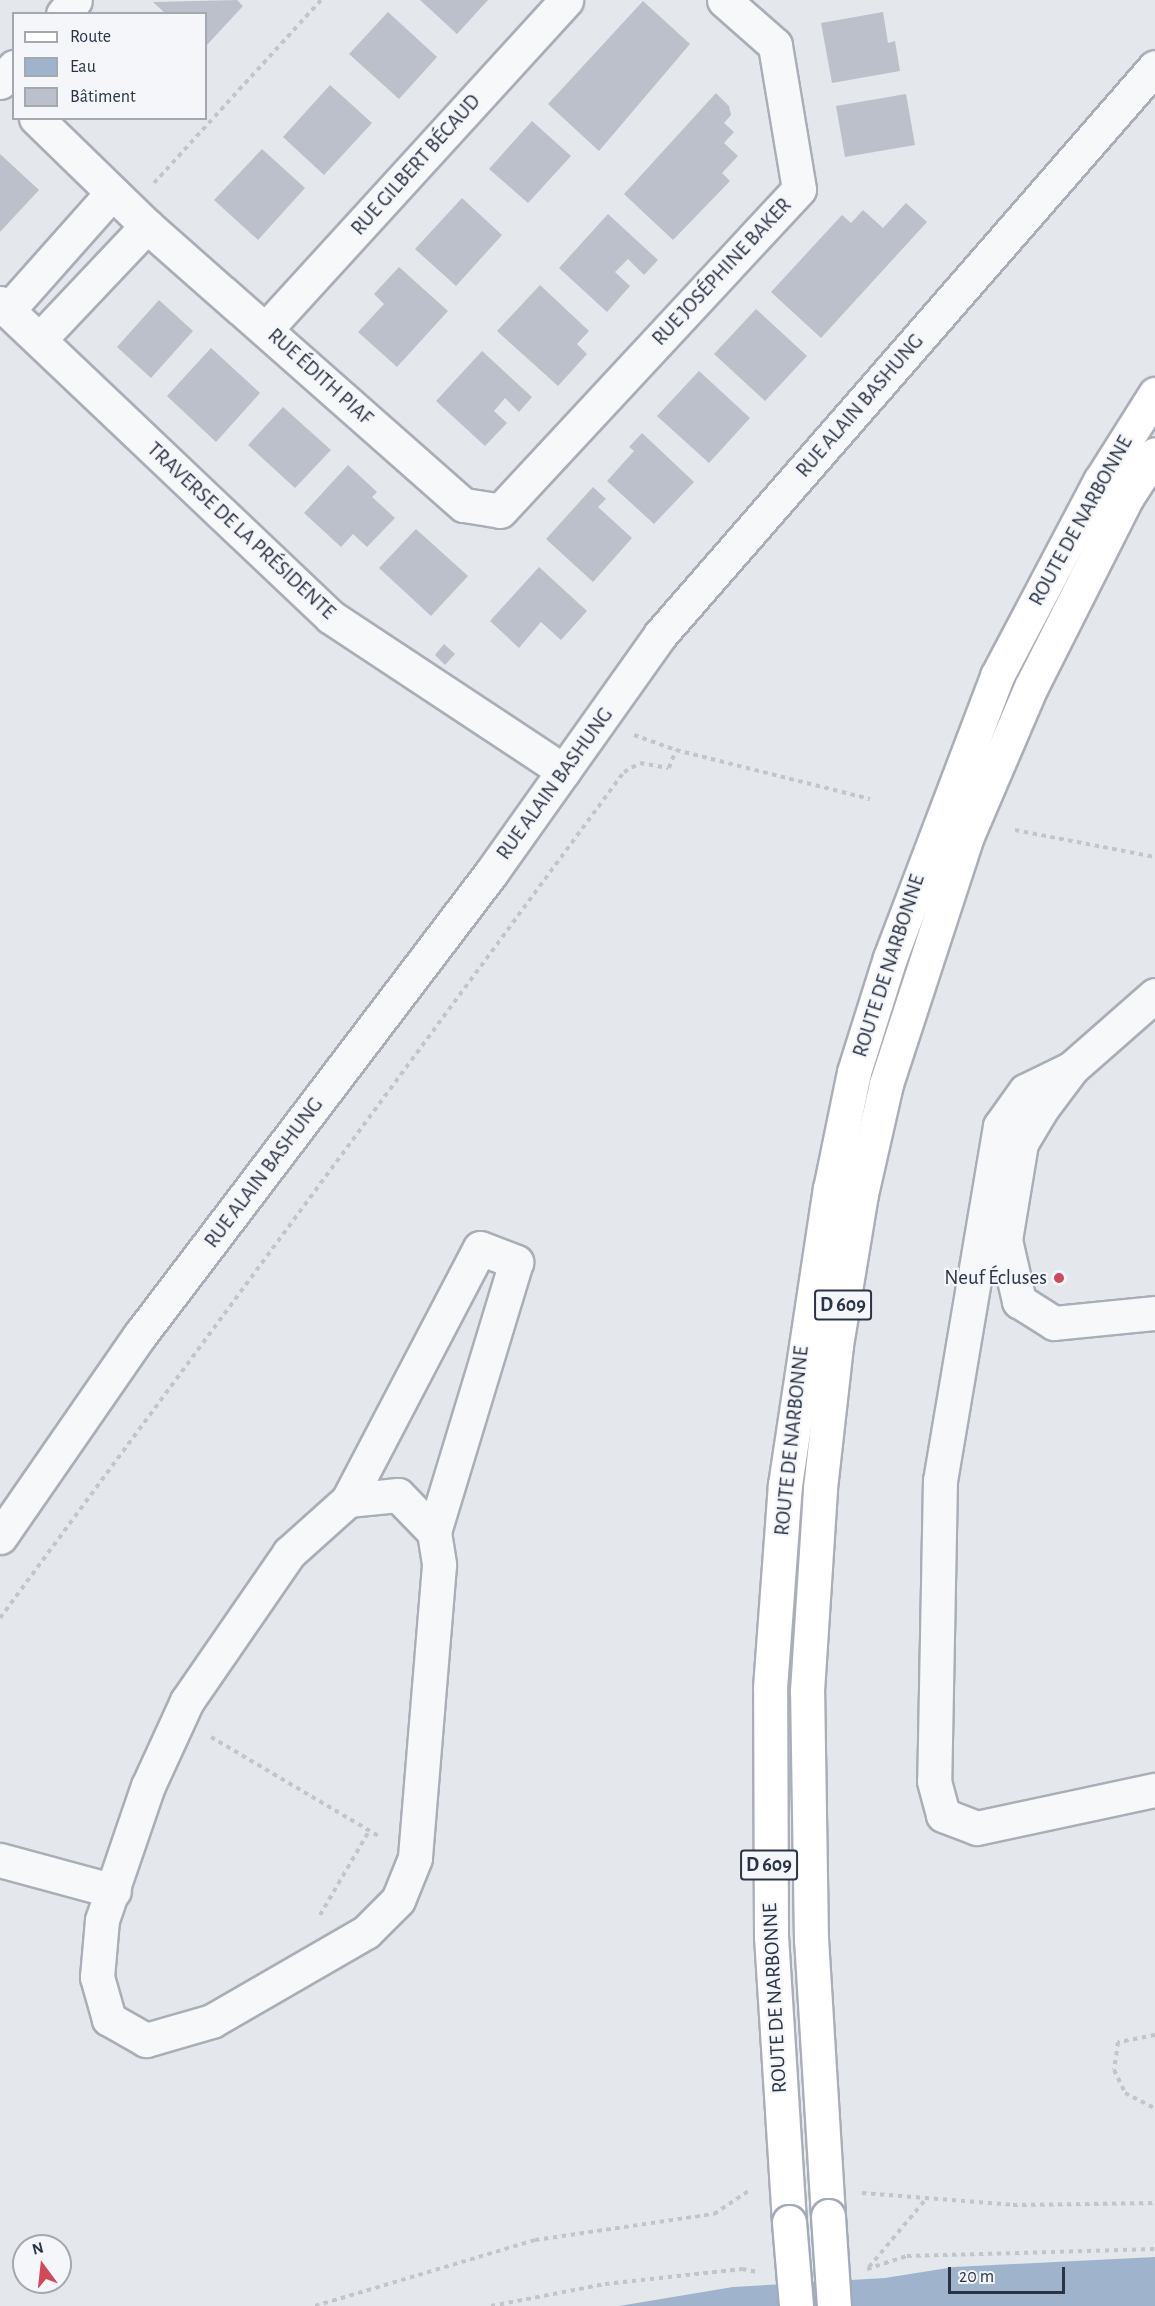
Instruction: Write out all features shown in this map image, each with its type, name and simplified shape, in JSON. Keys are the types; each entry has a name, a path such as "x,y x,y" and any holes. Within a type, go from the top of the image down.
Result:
{"main road":[{"name":"ROUTE DE NARBONNE","path":"796,2306 769,1894 770,1688 785,1485 805,1331 854,1072 938,821 997,676 1100,481 1155,394"},
{"name":"ROUTE DE NARBONNE","path":"834,2306 811,1940 807,1691 820,1488 836,1345 861,1194 886,1084 966,836 1031,687 1127,498 1155,454"}],"street":[{"path":"65,12 75,0"},
{"name":"RUE GILBERT BÉCAUD","path":"266,329 566,0"},
{"name":"RUE JOSÉPHINE BAKER","path":"501,511 799,189 775,45 724,0"},
{"name":"RUE ALAIN BASHUNG","path":"0,1537 140,1335 605,716 660,636 1155,67"},
{"path":"12,69 0,82 12,94"},
{"name":"RUE ÉDITH PIAF","path":"38,120 130,210 464,505 501,511"},
{"path":"4,306 130,210"},
{"path":"40,339 130,210"},
{"name":"TRAVERSE DE LA PRÉSIDENTE","path":"4,306 331,617 564,771"},
{"path":"1155,995 1072,1068 1021,1143 1005,1240 1019,1301 1054,1323 1155,1313"},
{"path":"1072,1068 1024,1091 1000,1126 940,1480 934,1781 943,1815 977,1828 1155,1790"},
{"path":"480,1248 516,1262 434,1532 439,1565 415,1858 398,1900 366,1932 212,2020 146,2040 109,2019 98,1977 102,1920 114,1891 148,1786 180,1718 290,1553 348,1500 480,1248"},
{"path":"348,1500 398,1495 434,1532"},
{"path":"0,1860 114,1891"}],"path":[{"path":"130,210 321,0"},
{"path":"605,716 639,738 676,750 870,799"},
{"path":"0,1618 624,772 640,763 669,768 676,750"},
{"path":"1015,830 1155,857"},
{"path":"180,1718 415,1858"},
{"path":"318,1919 369,1831"},
{"path":"1155,2035 1118,2042 1114,2070 1125,2093 1155,2108"},
{"path":"315,2306 535,2240 714,2214 786,2166"},
{"path":"826,2203 927,2199 1013,2205 1155,2203"},
{"path":"927,2199 867,2269 907,2256 1155,2249"},
{"path":"491,2306 605,2284 742,2269 763,2273"}],"water":[{"path":"1155,2257 1155,2306 619,2306 733,2287 885,2278 954,2267"}],"building":[{"path":"237,0 243,6 207,45 207,12 164,12 153,2"},
{"path":"420,0 488,0 457,34"},
{"path":"643,1 690,44 599,151 548,104"},
{"path":"388,12 437,57 399,99 349,54"},
{"path":"883,12 888,43 895,41 900,71 832,83 821,23"},
{"path":"330,85 372,123 324,175 283,137"},
{"path":"716,93 729,106 731,115 724,123 734,132 724,143 738,156 722,173 730,181 673,240 624,194"},
{"path":"906,94 915,145 845,157 836,106"},
{"path":"532,121 571,156 528,203 489,169"},
{"path":"262,149 305,188 258,240 214,200"},
{"path":"0,154 39,190 0,232"},
{"path":"462,198 502,235 456,286 415,249"},
{"path":"906,203 927,222 821,338 771,292 842,215 851,223 863,210 883,228"},
{"path":"608,214 658,260 644,275 628,259 615,272 630,286 607,312 559,268"},
{"path":"399,267 448,311 397,367 358,332 384,304 374,294"},
{"path":"540,285 589,331 577,344 587,354 558,386 497,331"},
{"path":"159,300 193,331 151,378 117,347"},
{"path":"756,309 807,356 765,401 714,354"},
{"path":"211,348 260,393 216,442 167,396"},
{"path":"482,351 532,397 519,412 505,398 494,411 507,423 485,446 436,401"},
{"path":"699,371 750,418 709,463 657,416"},
{"path":"283,407 331,450 295,488 248,445"},
{"path":"642,433 694,482 654,524 607,481 634,451 629,447"},
{"path":"348,465 377,492 372,497 395,518 367,547 353,534 341,547 304,513"},
{"path":"593,487 606,499 598,507 632,538 593,582 546,539"},
{"path":"416,529 468,576 431,616 379,568"},
{"path":"539,567 587,611 561,640 541,622 519,648 490,621"},
{"path":"444,644 455,654 445,665 435,655"}],"place":[{"name":"Neuf Écluses","path":"1059,1278"}]}
